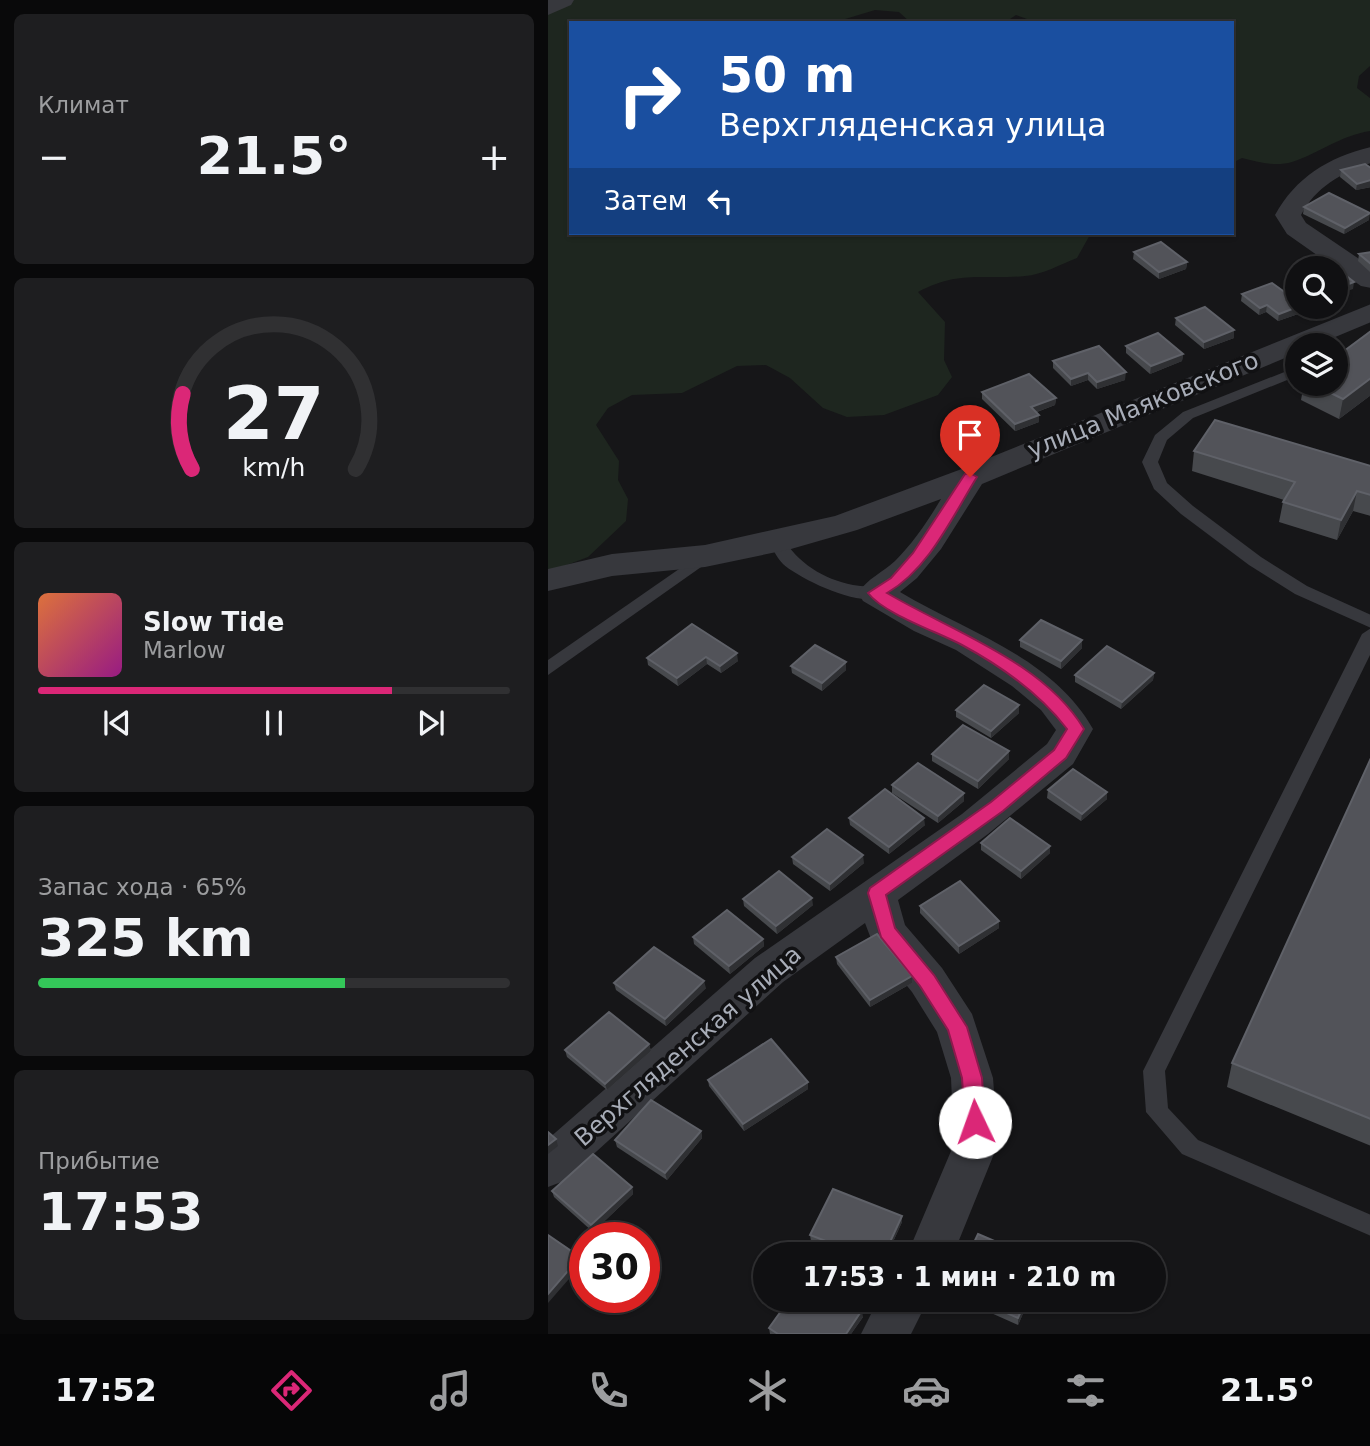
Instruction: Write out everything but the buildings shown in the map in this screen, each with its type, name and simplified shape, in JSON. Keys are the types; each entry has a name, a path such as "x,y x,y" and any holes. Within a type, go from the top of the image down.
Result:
{"street":[{"path":"548,8 563,0"},
{"path":"1370,155 1337,165 1314,181 1295,200 1288,215 1296,228 1370,280"},
{"name":"улица Маяковского","path":"1335,333 1370,312"},
{"name":"улица Маяковского","path":"548,580 612,565 705,556 846,523 1285,354"},
{"path":"875,593 896,581 919,557 970,477"},
{"name":"Верхгляденская улица","path":"548,1167 769,970 976,824 1060,754 1075,729 1054,701 1024,677 968,641 926,623 875,593"},
{"path":"876,893 887,932 927,980 957,1027 972,1078 976,1144 935,1242"},
{"path":"885,1334 897,1312"}],"lane":[{"path":"1285,375 1188,415 1160,438 1150,462 1160,485 1187,510 1255,561 1302,590 1370,622"},
{"path":"776,541 788,560 819,579 856,594 875,593"},
{"path":"548,669 705,556"},
{"path":"1370,634 1154,1071 1157,1112 1190,1147 1370,1226"}],"shaded area":[{"path":"548,0 1370,0 1370,66 1359,76 1357,88 1370,98 1370,131 1280,164 1242,158 1234,162 1234,21 1032,21 1016,15 1007,21 909,21 899,12 875,10 839,21 569,21 569,235 1090,235 1077,258 1045,271 1025,276 959,278 918,292 945,322 944,360 952,377 938,395 884,415 847,417 823,408 790,378 766,365 737,366 682,393 632,395 608,408 596,425 619,461 618,480 628,499 626,521 588,557 548,572"}],"route":[{"path":"970,477 919,557 896,581 875,593 926,623 968,641 1024,677 1054,701 1075,729 1060,754 976,824 876,893 887,932 927,980 957,1027 972,1078 975,1122"}]}
